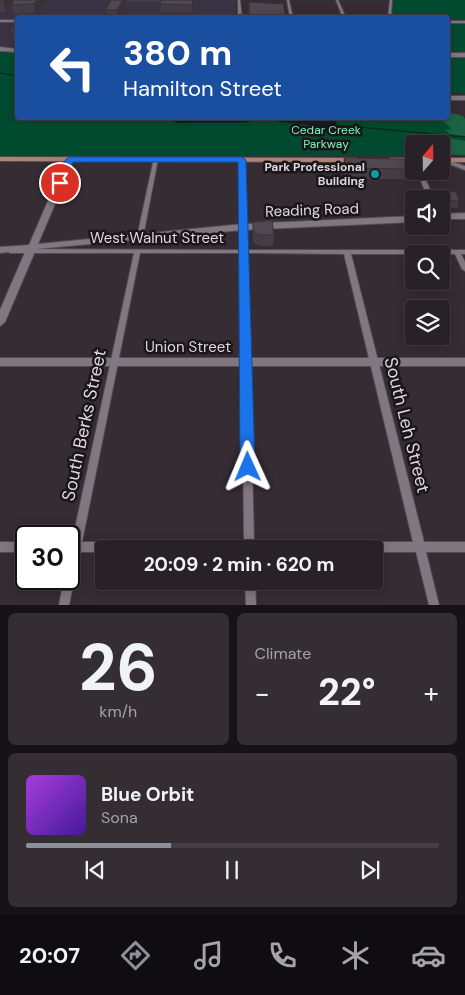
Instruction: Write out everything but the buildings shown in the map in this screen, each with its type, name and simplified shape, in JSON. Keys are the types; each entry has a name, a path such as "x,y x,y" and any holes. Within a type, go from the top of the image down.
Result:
{"main road":[{"path":"0,159 366,160"},
{"path":"386,160 405,160"},
{"path":"450,160 465,160"}],"street":[{"path":"239,0 240,15"},
{"path":"288,0 291,15"},
{"path":"337,0 344,15"},
{"path":"389,15 391,0"},
{"path":"0,21 15,21"},
{"path":"450,22 465,22"},
{"path":"0,48 15,50"},
{"path":"450,55 465,55"},
{"path":"450,98 465,98"},
{"path":"0,322 70,159"},
{"path":"140,237 156,160"},
{"path":"242,160 250,540"},
{"path":"450,163 465,168"},
{"path":"450,217 465,216"},
{"name":"Reading Road","path":"1,250 31,249 243,226 405,219"},
{"name":"West Walnut Street","path":"31,249 137,252 465,252"},
{"name":"South Berks Street","path":"77,525 137,252"},
{"name":"South Leh Street","path":"347,252 434,605"},
{"path":"457,252 465,269"},
{"name":"Union Street","path":"0,362 465,362"},
{"path":"0,547 15,547"},
{"path":"80,547 95,547"},
{"path":"383,548 465,548"},
{"name":"South Berks Street","path":"64,605 66,590"},
{"path":"250,590 251,605"}],"shaded area":[{"path":"0,0 236,0 236,15 15,15 15,50 0,47"},
{"path":"167,120 265,120 239,123 179,123"},
{"path":"265,120 334,120 337,123 336,127"}],"green space":[{"path":"394,0 465,0 465,21 450,21 450,15 392,15"},
{"path":"450,23 465,23 465,53 450,53"},
{"name":"Cedar Creek Parkway","path":"0,50 15,53 15,120 445,120 452,129 465,132 465,156 450,156 450,135 405,135 405,156 0,156"},
{"path":"450,56 465,56 465,93 450,92"},
{"path":"450,113 463,116 465,119 465,136 450,134 445,130 452,129 443,121 450,120"},
{"path":"450,138 465,141 465,155 450,154"}],"waterway":[{"path":"0,73 15,76"},
{"path":"337,125 465,137"}],"place":[{"name":"Park Professional Building","path":"375,174"}],"route":[{"path":"60,183 70,159 242,160 248,467"}]}
